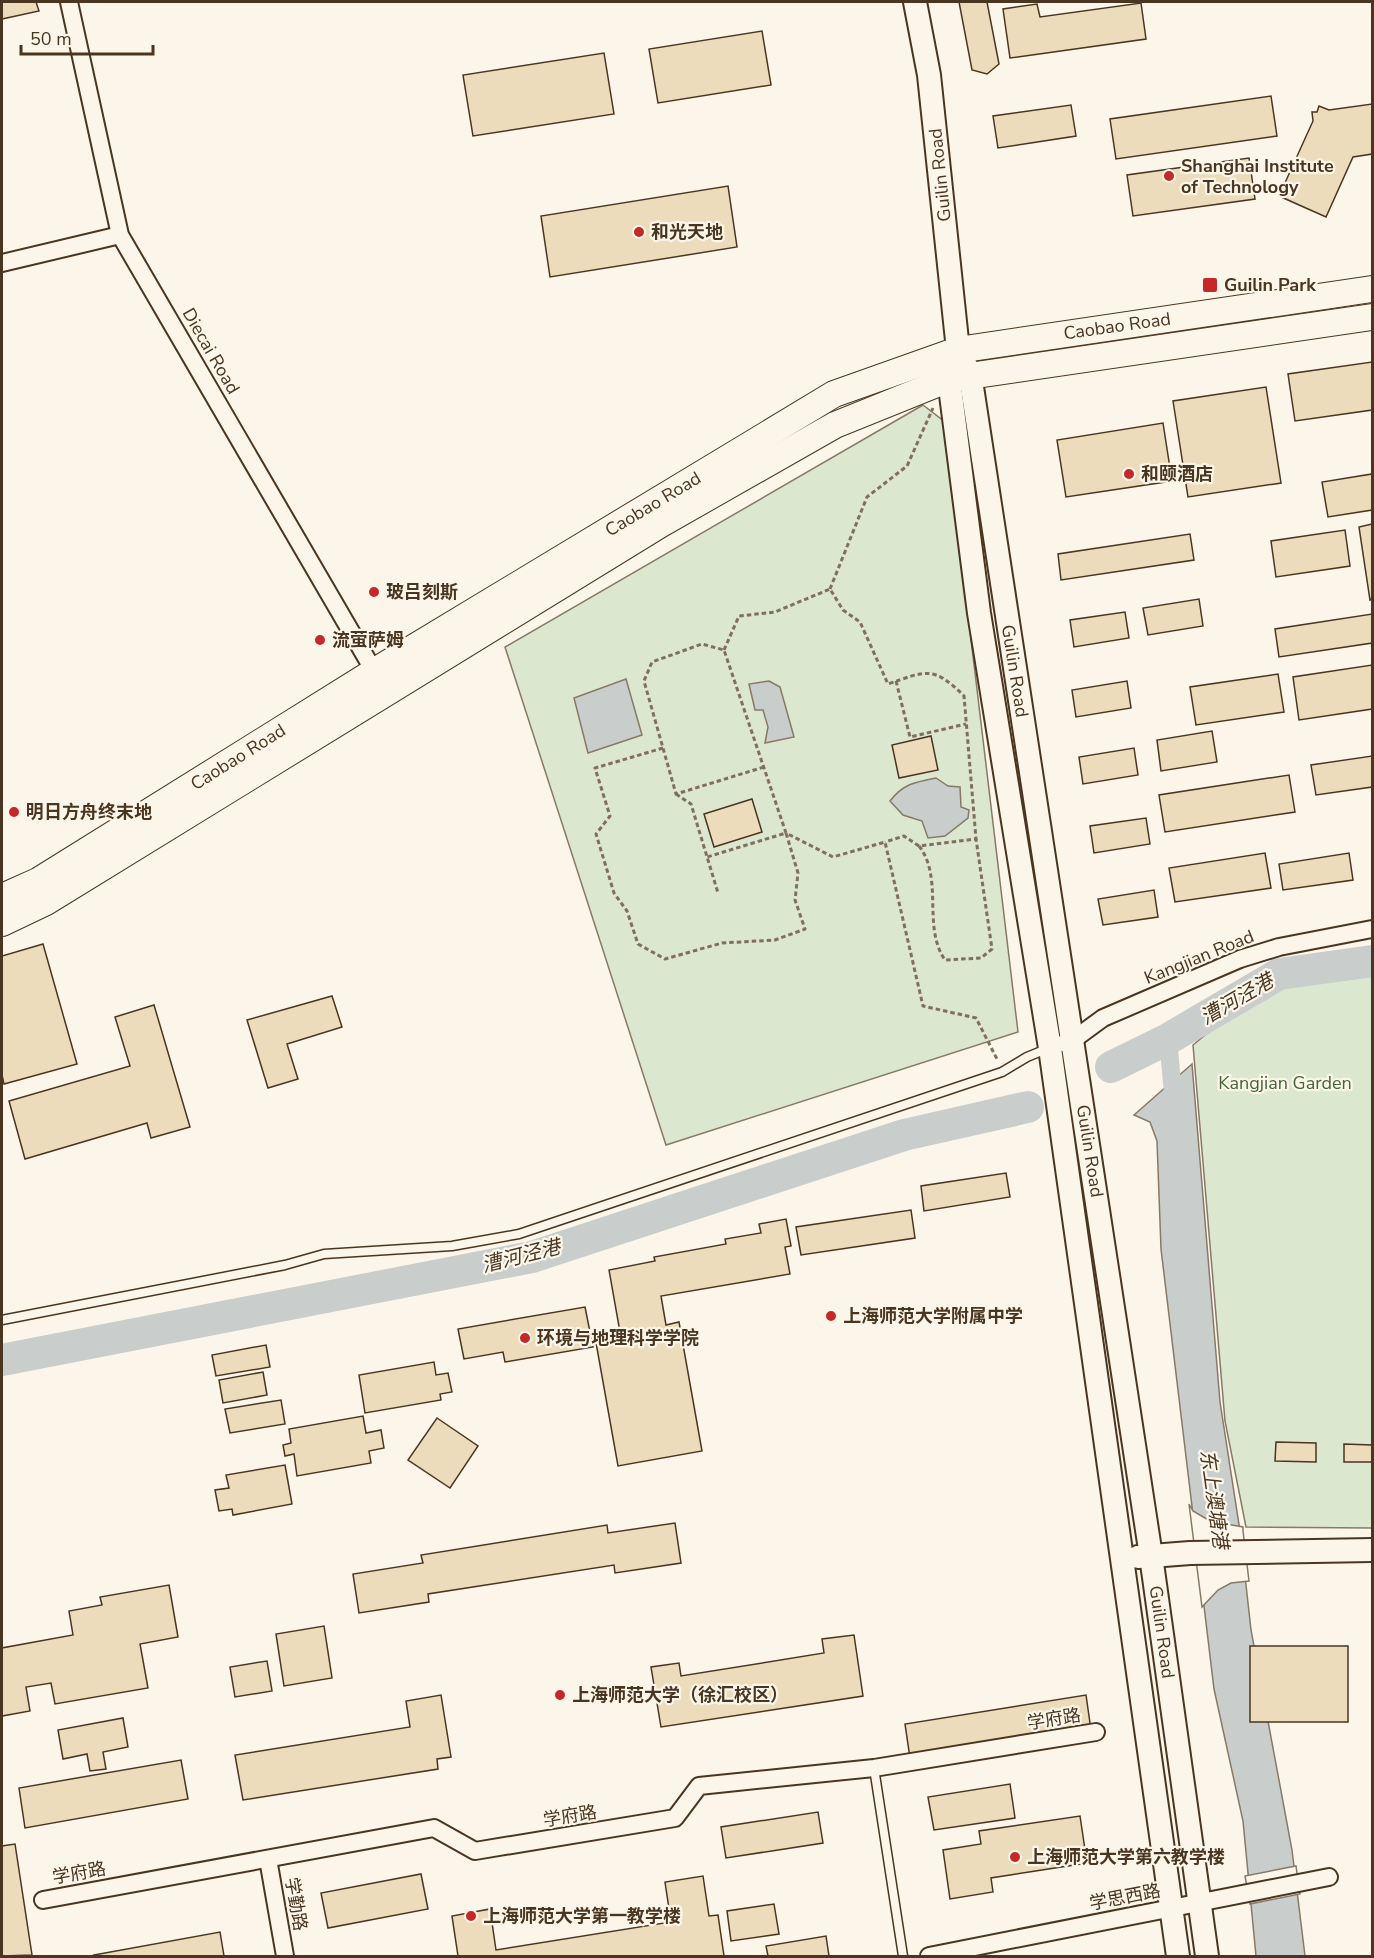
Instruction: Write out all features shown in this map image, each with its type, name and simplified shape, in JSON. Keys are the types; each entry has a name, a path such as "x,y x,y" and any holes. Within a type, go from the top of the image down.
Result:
{"main road":[{"name":"Guilin Road","path":"915,2 929,75 958,350 980,613 1050,1048 1178,1956"},
{"name":"Caobao Road","path":"2,897 38,881 375,672 834,394 958,350 1372,289"},
{"name":"Caobao Road","path":"2,923 46,902 662,524 835,425 960,377 1372,316"},
{"name":"Guilin Road","path":"960,377 1073,1040 1151,1556 1207,1956"},
{"path":"1121,1558 1190,1553 1372,1550"}],"street":[{"name":"Diecai Road","path":"69,2 120,235 386,694"},
{"path":"2,263 120,235"},
{"name":"Kangjian Road","path":"1050,1048 1073,1040 1103,1018 1240,959 1279,947 1372,929"},
{"name":"学府路","path":"43,1900 434,1828 476,1851 675,1818 699,1786 874,1768 1096,1732"},
{"name":"学勤路","path":"268,1859 285,1956"},
{"name":"学思西路","path":"929,1956 1329,1876"}],"lane":[{"path":"2,1320 285,1265 324,1254 453,1246 519,1234 1002,1072 1027,1057 1050,1048"},
{"path":"874,1768 903,1956"}],"path":[{"path":"663,748 595,768 610,816 596,834 614,893 627,911 638,944 666,959 722,943 774,940 805,929 795,900 798,873 724,650 739,616 774,612 830,589 867,497 907,466 933,406"},
{"path":"707,857 786,833 832,857 904,836 919,846 928,858 936,946 945,960 981,958 992,949 976,839 964,696 945,676 923,672 888,684 860,622 843,610 830,589"},
{"path":"718,893 691,804 676,794 644,681 652,662 702,644 724,650"},
{"path":"896,681 910,737 967,724"},
{"path":"676,794 764,767"},
{"path":"919,846 976,839"},
{"path":"885,842 923,1006 976,1017 1002,1072"}],"green space":[{"path":"923,405 945,422 1018,1032 666,1145 505,647"},
{"name":"Kangjian Garden","path":"1372,961 1372,1528 1246,1527 1225,1421 1193,1045 1279,974"}],"water":[{"path":"626,679 642,735 588,753 574,698"},
{"path":"769,681 780,687 794,737 765,743 768,727 763,710 755,710 749,684"},
{"path":"936,778 948,786 960,787 961,807 969,810 968,818 945,836 928,838 922,821 903,815 890,801 910,785"},
{"path":"1192,1064 1220,1402 1240,1531 1251,1630 1292,1850 1305,1956 1256,1956 1243,1821 1214,1689 1161,1249 1157,1141 1150,1122 1134,1115"}],"pier":[{"path":"1189,1504 1193,1511 1210,1521 1243,1527 1249,1581 1231,1583 1218,1590 1202,1607"},
{"path":"1296,1866 1300,1894 1250,1904 1245,1876"}],"building":[{"path":"2,2 36,2 39,11 2,19"},
{"path":"959,2 987,2 999,64 987,74 972,70"},
{"path":"1141,3 1146,39 1010,58 1003,9 1037,4 1040,17"},
{"path":"762,31 771,85 658,103 649,49"},
{"path":"604,53 614,114 473,136 463,75"},
{"path":"1271,96 1277,136 1116,159 1110,119"},
{"path":"1372,104 1372,154 1353,157 1326,217 1279,196 1313,121 1312,112 1317,112 1319,106 1329,110"},
{"path":"1071,105 1076,136 998,148 993,116"},
{"path":"1249,158 1255,199 1133,216 1127,175"},
{"name":"和光天地","path":"728,186 737,247 550,277 541,216"},
{"path":"1372,362 1372,410 1295,421 1288,374"},
{"path":"1266,387 1281,483 1188,497 1173,401"},
{"path":"1163,423 1172,481 1066,497 1057,440"},
{"path":"1372,474 1372,510 1328,517 1322,482"},
{"path":"1372,524 1372,599 1370,600 1359,527"},
{"path":"1345,530 1350,566 1276,577 1271,541"},
{"path":"1190,534 1194,560 1061,580 1058,554"},
{"path":"1199,599 1203,626 1148,635 1143,608"},
{"path":"1125,612 1129,638 1074,647 1070,620"},
{"path":"1372,614 1372,643 1279,657 1275,629"},
{"path":"1372,665 1372,709 1299,720 1293,677"},
{"path":"1278,674 1284,712 1196,725 1190,687"},
{"path":"1127,681 1131,708 1076,717 1072,690"},
{"path":"1212,731 1217,762 1161,771 1157,740"},
{"path":"931,736 938,770 899,778 892,745"},
{"path":"1134,748 1138,775 1083,784 1079,757"},
{"path":"1372,756 1372,787 1316,795 1311,765"},
{"path":"1289,775 1295,812 1165,832 1159,795"},
{"path":"752,799 762,832 714,847 704,814"},
{"path":"1146,818 1150,844 1094,853 1090,826"},
{"path":"1265,853 1271,888 1175,902 1169,868"},
{"path":"1349,853 1353,880 1283,890 1279,864"},
{"path":"1154,890 1158,917 1103,925 1098,899"},
{"path":"43,944 77,1064 4,1084 2,1075 2,956"},
{"path":"332,996 342,1027 287,1044 298,1079 268,1088 247,1020"},
{"path":"154,1005 190,1127 151,1138 147,1123 25,1159 9,1101 130,1066 115,1017"},
{"path":"1006,1173 1010,1197 924,1211 921,1186"},
{"path":"911,1210 915,1238 801,1255 796,1227"},
{"path":"786,1219 791,1246 785,1247 790,1274 661,1296 666,1325 679,1322 702,1451 618,1466 595,1337 620,1332 609,1270 655,1261 654,1257 726,1244 725,1239 761,1233 759,1224"},
{"name":"环境与地理科学学院","path":"585,1307 593,1347 505,1362 503,1352 464,1359 458,1329"},
{"path":"266,1345 270,1367 216,1376 212,1355"},
{"path":"434,1362 436,1375 448,1373 452,1392 440,1394 441,1400 365,1413 359,1375"},
{"path":"263,1372 267,1395 223,1403 219,1380"},
{"path":"281,1400 285,1424 230,1433 225,1409"},
{"path":"363,1416 366,1433 381,1430 384,1448 369,1451 371,1463 297,1476 294,1454 285,1456 283,1445 291,1443 289,1429"},
{"path":"437,1418 478,1446 450,1488 408,1460"},
{"path":"1276,1442 1316,1443 1316,1462 1275,1461"},
{"path":"1344,1444 1372,1445 1372,1462 1344,1462"},
{"path":"285,1465 292,1504 233,1515 232,1509 219,1511 215,1490 229,1488 226,1475"},
{"path":"675,1523 681,1563 615,1573 614,1565 428,1594 429,1602 359,1613 353,1574 423,1563 421,1555 607,1525 608,1533"},
{"path":"169,1585 178,1637 140,1644 148,1688 55,1704 51,1683 26,1687 30,1711 2,1716 2,1648 73,1635 69,1611 102,1605 100,1597"},
{"path":"324,1626 332,1678 284,1686 276,1634"},
{"path":"854,1635 863,1696 661,1727 651,1667 679,1663 681,1676 824,1653 822,1639"},
{"path":"1250,1646 1348,1646 1348,1722 1250,1722"},
{"path":"267,1661 272,1691 235,1697 230,1667"},
{"path":"441,1695 451,1757 437,1759 438,1769 243,1800 235,1755 410,1727 406,1701"},
{"path":"1086,1695 1091,1730 910,1758 905,1724"},
{"path":"123,1718 128,1747 103,1752 106,1769 90,1771 87,1754 63,1759 58,1730"},
{"path":"181,1760 188,1799 25,1828 19,1788"},
{"path":"1010,1784 1015,1818 934,1830 928,1797"},
{"path":"818,1812 823,1843 726,1858 721,1827"},
{"name":"上海师范大学第六教学楼","path":"1080,1816 1087,1863 991,1878 993,1892 950,1899 943,1850 981,1844 979,1831"},
{"path":"15,1844 32,1955 2,1956 2,1846"},
{"path":"421,1874 428,1909 328,1928 321,1893"},
{"name":"上海师范大学第一教学楼","path":"703,1876 709,1916 718,1915 724,1956 458,1956 452,1916 490,1909 496,1950 671,1922 665,1882"},
{"path":"774,1904 779,1934 731,1941 727,1911"},
{"path":"220,1932 224,1956 94,1955"},
{"path":"826,1936 829,1956 768,1956 766,1946"}],"waterway":[{"name":"漕河泾港","path":"1111,1067 1168,1039 1279,974 1372,961"},
{"name":"东上澳塘港","path":"1168,1039 1174,1104"},
{"name":"漕河泾港","path":"2,1360 532,1257 904,1135 1028,1107"}],"place":[{"name":"Shanghai Institute of Technology","path":"1169,176"},
{"name":"和光天地","path":"639,232"},
{"name":"Guilin Park","path":"1210,285"},
{"name":"和颐酒店","path":"1129,474"},
{"name":"玻吕刻斯","path":"374,592"},
{"name":"流萤萨姆","path":"320,640"},
{"name":"明日方舟终末地","path":"14,812"},
{"name":"上海师范大学附属中学","path":"831,1316"},
{"name":"环境与地理科学学院","path":"525,1338"},
{"name":"上海师范大学（徐汇校区）","path":"560,1695"},
{"name":"上海师范大学第六教学楼","path":"1015,1857"},
{"name":"上海师范大学第一教学楼","path":"471,1916"}]}
